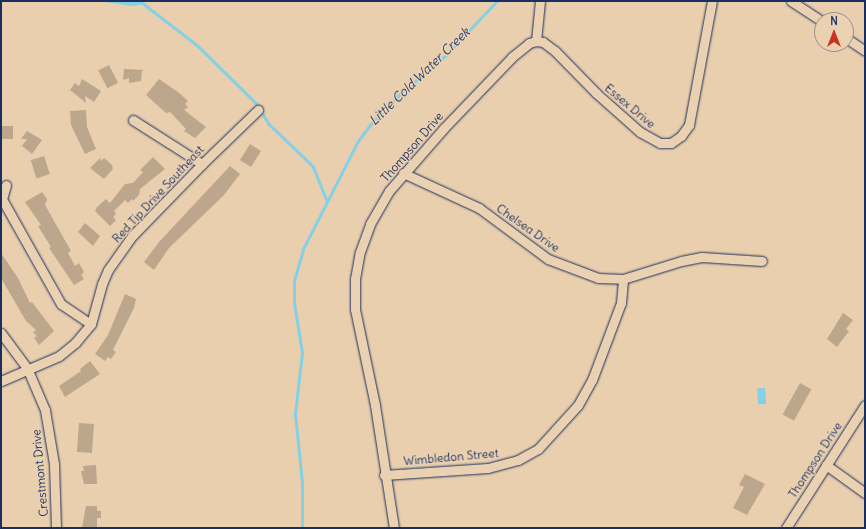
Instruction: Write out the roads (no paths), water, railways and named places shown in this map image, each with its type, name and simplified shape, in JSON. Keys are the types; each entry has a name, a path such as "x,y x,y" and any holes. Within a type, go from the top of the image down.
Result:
{"street":[{"path":"536,42 540,1"},
{"name":"Essex Drive","path":"536,42 543,42 555,51 596,93 640,132 660,143 671,143 682,136 689,124 712,1"},
{"path":"791,1 814,17"},
{"name":"Thompson Drive","path":"394,528 384,474 375,405 355,309 355,278 360,252 370,224 389,191 403,173 512,57 529,43 536,42"},
{"path":"854,43 865,51"},
{"name":"Red Tip Drive Southeast","path":"1,382 27,368 59,356 75,343 91,324 102,284 119,253 132,236 202,164 258,110"},
{"path":"133,120 202,164"},
{"name":"Chelsea Drive","path":"403,173 479,208 537,251 559,264 598,278 623,279 692,258 762,261"},
{"path":"6,185 2,199 61,304 91,324"},
{"name":"Wimbledon Street","path":"384,474 488,468 518,460 538,449 578,406 592,380 621,303 623,279"},
{"name":"Crestmont Drive","path":"1,333 27,368 39,394 48,425 54,464 56,528"},
{"name":"Thompson Drive","path":"786,528 865,405"},
{"path":"826,465 865,493"}],"water":[{"path":"99,1 143,1 145,4 132,6"},
{"path":"765,388 766,404 758,405 757,389"}],"waterway":[{"path":"140,1 197,45 256,103 269,124 313,166 327,201"},
{"name":"Little Cold Water Creek","path":"302,528 302,483 295,414 302,353 294,303 294,281 303,249 358,141 371,124 399,95 445,56 497,1"}]}
